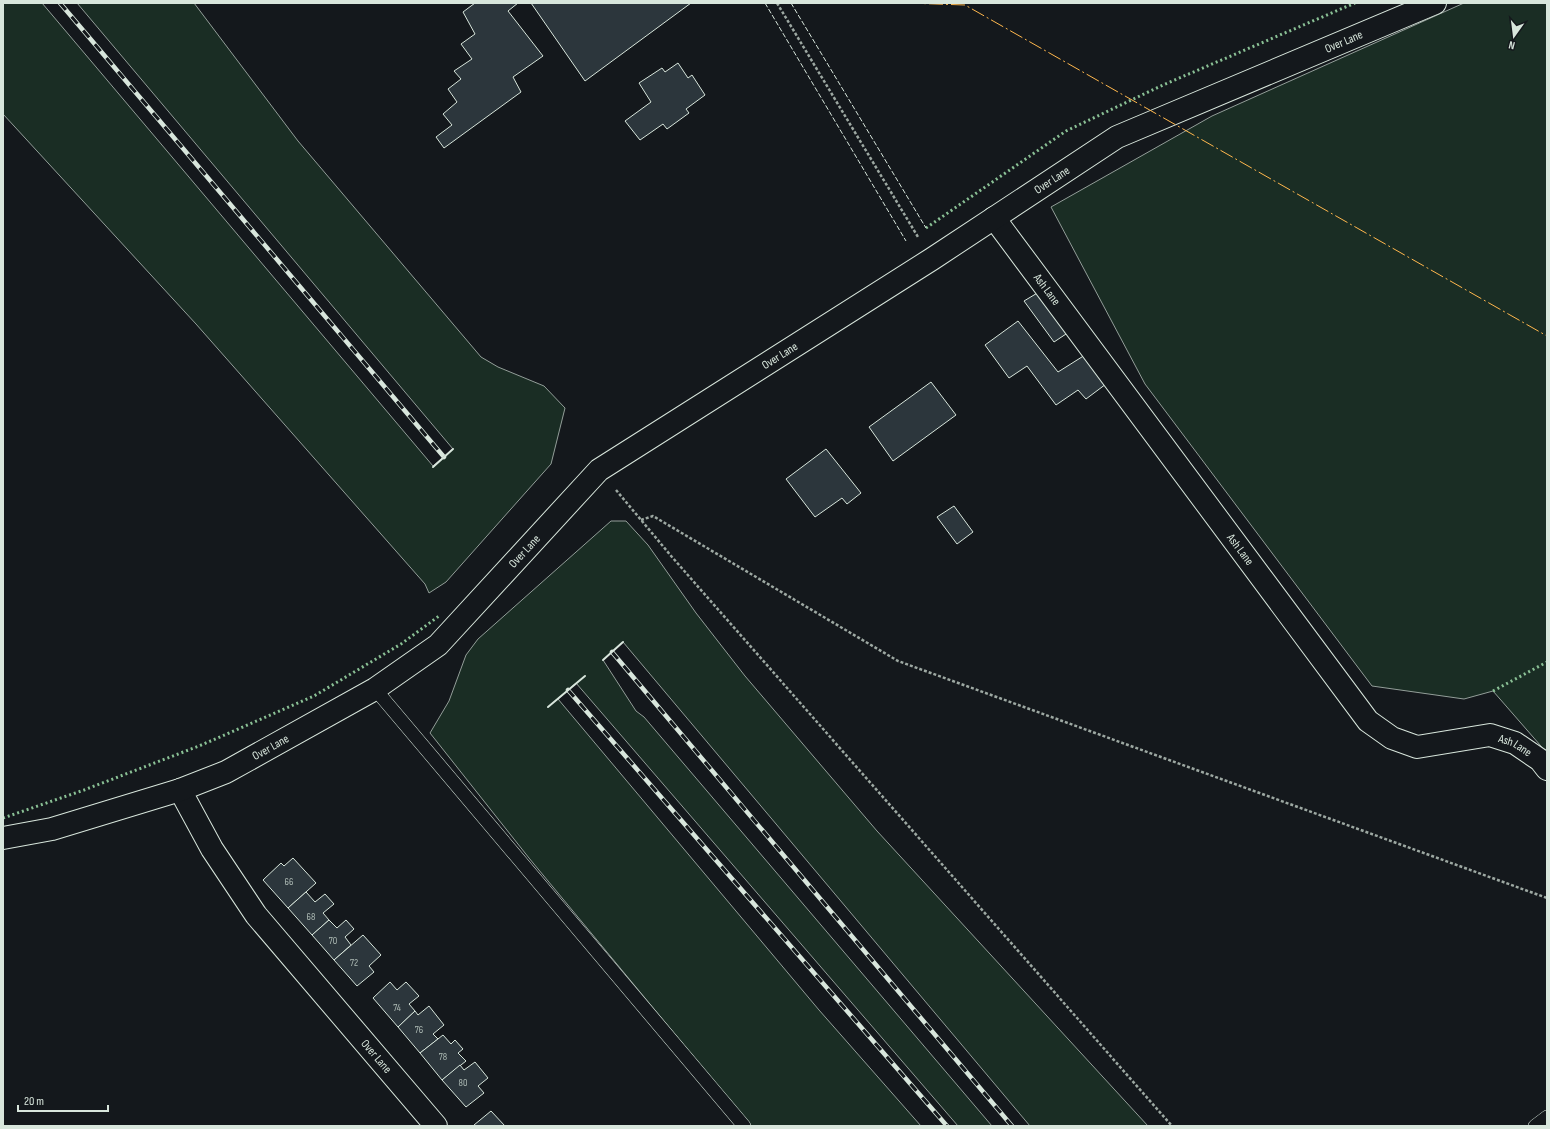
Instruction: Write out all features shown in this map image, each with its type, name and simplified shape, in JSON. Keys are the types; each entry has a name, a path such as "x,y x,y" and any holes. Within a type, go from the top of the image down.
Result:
{"street":[{"name":"Over Lane","path":"3,838 52,829 180,790 226,772 375,689 438,645 599,470 932,259 1117,137 1435,3"},
{"name":"Ash Lane","path":"994,218 1368,721 1392,738 1417,747 1490,735 1515,743 1540,760 1547,769"},
{"name":"Over Lane","path":"180,790 212,849 256,915 436,1126"}],"lane":[{"path":"375,689 744,1126"},
{"path":"1535,1126 1547,1117"}],"path":[{"path":"777,3 932,259"},
{"path":"599,470 672,558 1172,1126"},
{"path":"641,520 653,516 898,661 1547,898"}],"green space":[{"path":"3,3 42,3 433,466 453,449 77,3 194,3 298,141 481,357 498,367 544,386 565,408 551,464 446,582 429,593 425,584 196,324 3,114"},
{"path":"1464,3 1547,3 1547,753 1493,691 1464,699 1372,686 1145,384 1051,207 1212,116"},
{"path":"611,521 626,521 648,545 696,613 745,676 877,831 1148,1126 1030,1126 623,642 603,660 636,711 644,717 992,1126 958,1126 576,683 558,699 819,1010 921,1126 751,1126 529,858 430,733 449,701 466,655 478,639"}],"building":[{"path":"475,3 518,3 508,11 543,56 513,77 521,92 444,148 436,137 452,125 443,114 457,102 448,89 461,79 454,71 472,59 461,44 475,34 463,12"},
{"path":"531,3 691,3 585,81"},
{"path":"678,63 688,78 692,75 705,95 686,109 689,113 667,129 663,124 640,140 625,121 651,102 639,83 662,68 665,72"},
{"path":"1039,292 1069,332 1054,342 1024,301"},
{"path":"1018,321 1058,372 1085,355 1106,384 1086,399 1078,390 1056,405 1027,366 1009,378 985,345"},
{"path":"931,382 956,415 893,461 869,427"},
{"path":"826,449 861,493 847,504 842,498 815,517 786,479"},
{"path":"954,506 973,532 957,544 937,517"},
{"path":"293,858 316,883 288,908 263,880 281,863 284,866"},
{"path":"306,892 315,902 325,894 334,904 323,913 329,920 312,935 288,908"},
{"path":"329,920 337,928 346,920 354,929 345,937 351,945 334,960 312,935"},
{"path":"363,935 381,955 369,966 374,972 357,986 334,960"},
{"path":"390,982 397,990 406,982 419,996 409,1004 415,1011 398,1027 373,998"},
{"path":"429,1006 444,1025 433,1034 438,1039 420,1053 398,1027 415,1011 418,1015"},
{"path":"443,1035 451,1044 455,1040 463,1049 458,1053 466,1061 442,1080 420,1053"},
{"path":"475,1062 488,1078 478,1086 484,1093 466,1107 442,1080 460,1065 464,1070"},
{"path":"491,1111 505,1126 474,1125"}],"railway":[{"path":"60,3 444,457"},
{"path":"612,652 1012,1126"},
{"path":"568,690 947,1126"}],"hedge":[{"path":"926,228 1066,131 1163,85 1355,3"},
{"path":"3,818 84,790 199,746 314,696 401,644 439,616"},
{"path":"1493,691 1547,662"}],"fence":[{"path":"765,3 906,241"},
{"path":"791,3 926,228"}],"wall":[{"path":"433,467 453,449"},
{"path":"603,660 623,642"},
{"path":"548,707 585,676"}],"power":[{"path":"907,3 965,5 1547,336"}]}
